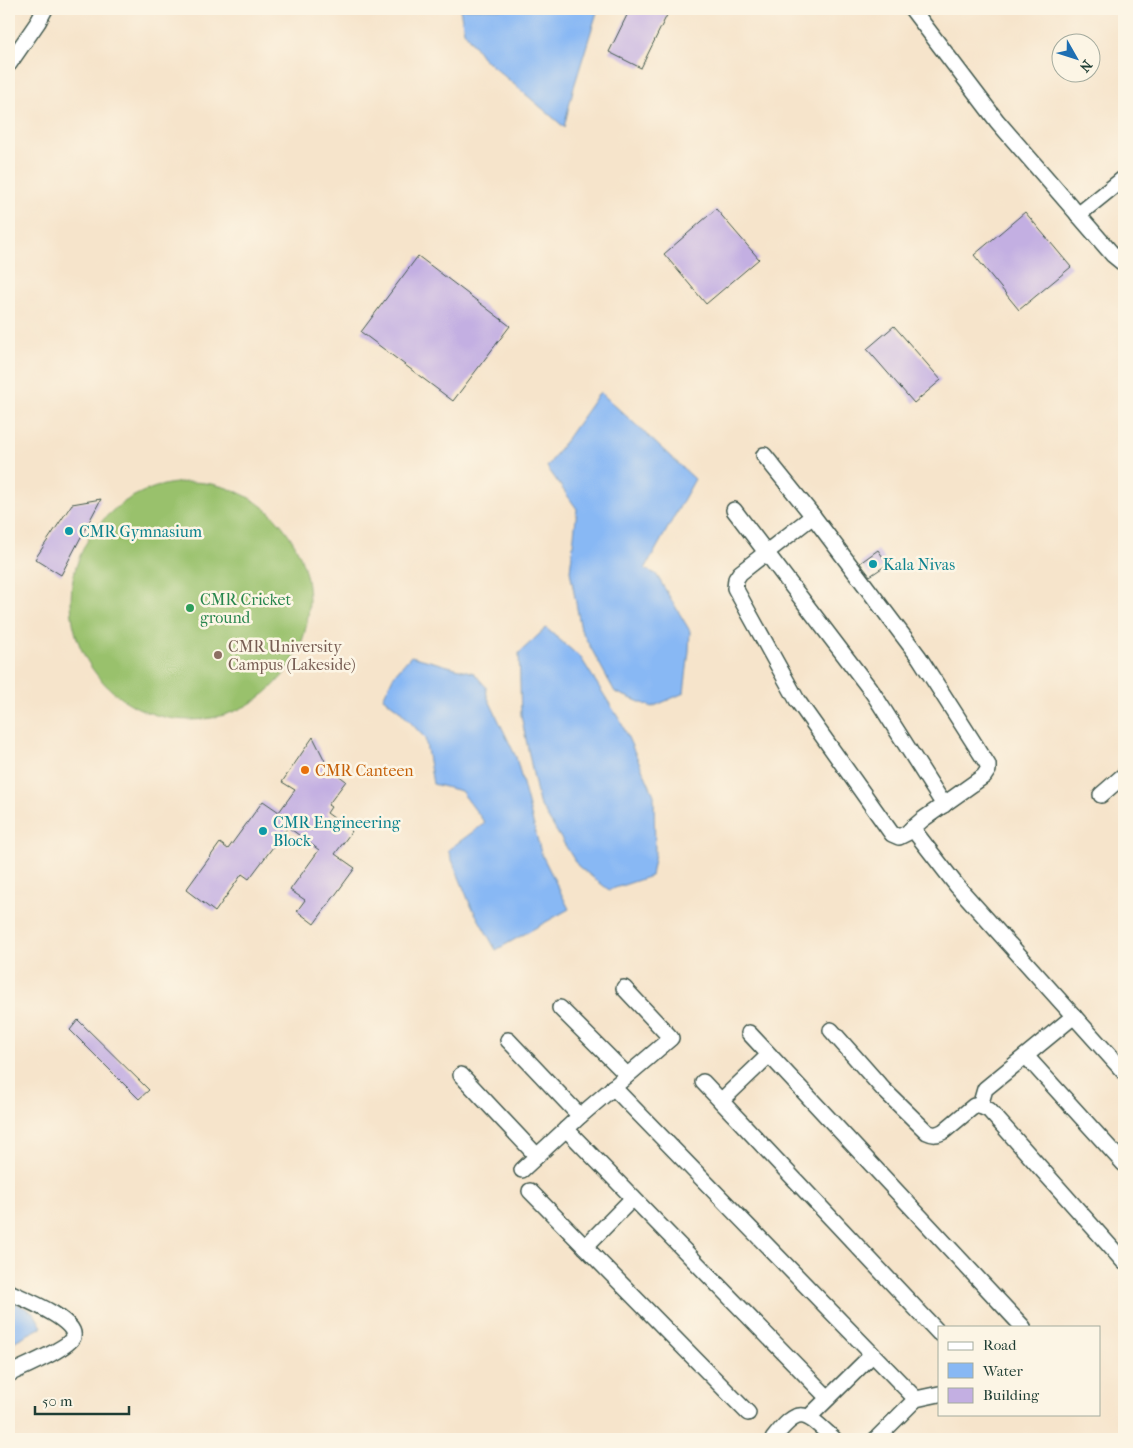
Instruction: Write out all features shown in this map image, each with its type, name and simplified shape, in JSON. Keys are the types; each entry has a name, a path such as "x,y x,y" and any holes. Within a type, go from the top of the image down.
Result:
{"street":[{"path":"9,64 45,9"},
{"path":"912,9 991,113 1078,215 1124,264"},
{"path":"1078,215 1124,178"},
{"path":"764,455 813,516 919,657 986,759 988,770 984,776 899,837 892,834 797,700 735,588 736,579 740,573 813,516"},
{"path":"734,510 874,693 944,804"},
{"path":"1101,796 1124,775"},
{"path":"912,828 958,886 1124,1072"},
{"path":"522,1170 580,1116 671,1038 624,988"},
{"path":"560,1008 627,1075"},
{"path":"980,1106 986,1089 1074,1016"},
{"path":"831,1030 883,1089 927,1132 938,1134 950,1127 974,1106 980,1106 989,1110 1124,1262"},
{"path":"749,1033 1022,1326"},
{"path":"508,1040 580,1116"},
{"path":"721,1101 769,1055"},
{"path":"1026,1056 1124,1164"},
{"path":"462,1075 536,1156"},
{"path":"703,1082 938,1332"},
{"path":"613,1087 916,1399"},
{"path":"566,1129 828,1398"},
{"path":"530,1190 748,1413"},
{"path":"585,1247 633,1198"},
{"path":"9,1292 61,1318 68,1324 74,1336 62,1348 9,1374"},
{"path":"809,1417 872,1355"},
{"path":"876,1439 916,1399 938,1394"},
{"path":"773,1439 786,1422 796,1415 809,1417 834,1439"}],"green space":[{"name":"CMR Cricket ground","path":"178,482 202,482 225,487 246,496 266,509 282,525 295,545 304,566 309,589 307,624 300,647 282,677 266,693 246,706 225,715 202,720 178,720 155,715 134,706 114,693 98,677 85,657 76,636 71,613 71,589 76,566 85,545 98,525 114,509 134,496 155,487"}],"water":[{"path":"460,9 598,9 573,90 564,127 482,57 464,31"},
{"path":"600,392 695,479 645,569 656,574 690,631 684,693 652,707 615,692 581,630 570,571 577,509 547,467"},
{"path":"546,628 581,658 621,722 654,795 655,853 651,876 609,890 578,866 539,803 521,715 519,653"},
{"path":"411,656 474,673 486,687 487,696 516,757 541,853 569,909 496,950 470,904 448,850 485,823 461,791 433,784 425,738 398,709 383,698 394,675"},
{"path":"9,1299 34,1313 42,1327 9,1344"}],"building":[{"path":"630,9 654,9 667,15 641,68 609,52"},
{"path":"716,209 759,259 706,304 664,254"},
{"path":"1025,212 1071,267 1019,310 974,255"},
{"path":"418,256 510,326 453,401 361,332"},
{"path":"894,326 941,380 914,403 867,349"},
{"name":"CMR Gymnasium","path":"101,499 61,575 35,559 72,504"},
{"name":"Kala Nivas","path":"878,550 888,564 870,576 860,563"},
{"name":"CMR Engineering Block","path":"313,737 328,767 346,781 328,805 331,807 327,813 352,831 335,854 355,868 314,924 297,911 305,900 290,890 319,850 288,827 249,879 242,874 215,912 186,890 220,843 228,849 263,801 279,812 295,790 282,782"},
{"path":"78,1020 149,1090 139,1099 70,1030"}],"place":[{"name":"CMR Gymnasium","path":"69,531"},
{"name":"Kala Nivas","path":"873,564"},
{"name":"CMR Cricket ground","path":"190,608"},
{"name":"CMR University Campus (Lakeside)","path":"218,655"},
{"name":"CMR Canteen","path":"305,770"},
{"name":"CMR Engineering Block","path":"263,831"}]}
